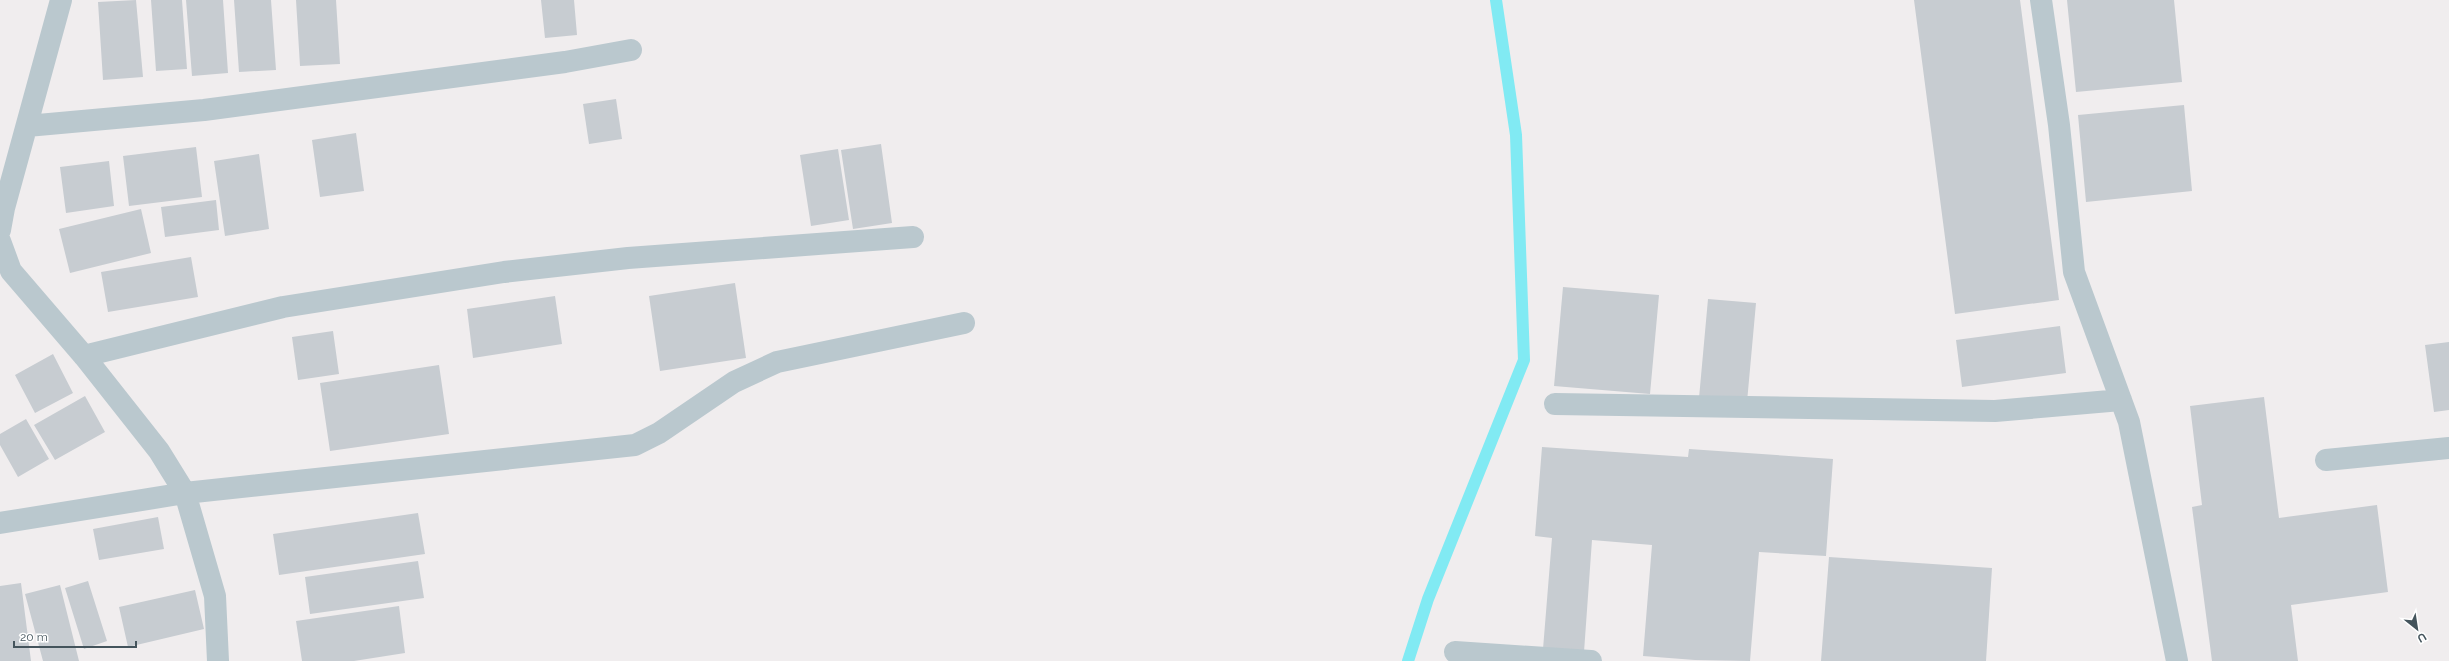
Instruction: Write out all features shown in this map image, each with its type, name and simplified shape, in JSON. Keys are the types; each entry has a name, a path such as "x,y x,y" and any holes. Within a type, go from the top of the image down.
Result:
{"street":[{"path":"0,230 4,208 61,0"},
{"path":"2040,0 2059,125 2074,272 2129,422 2177,661"},
{"path":"27,126 204,110 565,62 631,50"},
{"path":"84,356 283,307 504,272 628,258 913,237"},
{"path":"0,241 11,271 84,356 159,452 185,493 215,596 218,661"},
{"path":"0,523 185,493 635,445 659,433 734,382 777,362 964,323"},
{"path":"1555,404 1995,410 2120,400"},
{"path":"2326,460 2449,448"},
{"path":"1455,652 1591,661"}],"building":[{"path":"136,0 143,77 103,80 98,2"},
{"path":"151,0 182,0 187,69 156,71"},
{"path":"186,0 223,0 228,73 192,76"},
{"path":"234,0 271,0 276,70 239,72"},
{"path":"296,0 336,0 340,64 300,66"},
{"path":"541,0 574,0 577,35 545,38"},
{"path":"1914,0 2020,0 2059,300 1955,314"},
{"path":"2067,0 2174,0 2182,82 2076,92"},
{"path":"616,99 622,139 589,144 583,104"},
{"path":"2184,105 2192,191 2086,202 2078,115"},
{"path":"356,133 364,191 320,197 312,140"},
{"path":"881,144 892,223 853,229 841,150"},
{"path":"196,147 202,197 129,206 123,156"},
{"path":"838,149 849,220 811,226 800,155"},
{"path":"259,154 269,229 225,236 214,161"},
{"path":"109,161 114,206 66,213 60,167"},
{"path":"216,200 219,230 165,237 161,207"},
{"path":"141,209 151,253 70,273 59,229"},
{"path":"191,257 198,297 108,312 101,272"},
{"path":"735,283 746,358 660,371 649,296"},
{"path":"1563,287 1659,295 1650,394 1554,386"},
{"path":"555,296 562,344 473,358 467,309"},
{"path":"1708,299 1756,303 1747,402 1699,398"},
{"path":"2060,326 2066,373 1962,387 1956,340"},
{"path":"333,331 339,374 298,380 292,337"},
{"path":"2449,342 2449,410 2434,412 2425,345"},
{"path":"53,354 73,393 35,413 15,375"},
{"path":"439,365 449,434 330,451 320,383"},
{"path":"85,396 105,432 55,460 34,425"},
{"path":"2264,397 2279,518 2377,505 2388,592 2291,605 2298,661 2212,661 2192,507 2202,505 2190,406"},
{"path":"26,419 49,459 18,477 0,445 0,434"},
{"path":"1542,447 1688,457 1689,449 1833,459 1826,556 1759,552 1750,661 1695,660 1643,656 1652,545 1592,540 1584,652 1543,649 1552,538 1535,536"},
{"path":"418,513 425,554 279,575 273,534"},
{"path":"158,517 164,549 99,560 93,529"},
{"path":"1829,557 1992,568 1986,661 1821,661"},
{"path":"418,561 424,598 310,614 305,577"},
{"path":"88,581 107,641 84,649 65,588"},
{"path":"21,583 31,661 0,661 0,586"},
{"path":"60,585 79,661 43,661 25,594"},
{"path":"195,590 204,629 128,647 119,607"},
{"path":"399,606 405,653 354,661 302,661 296,621"}],"waterway":[{"path":"1408,661 1428,599 1524,360 1516,135 1496,0"}]}
